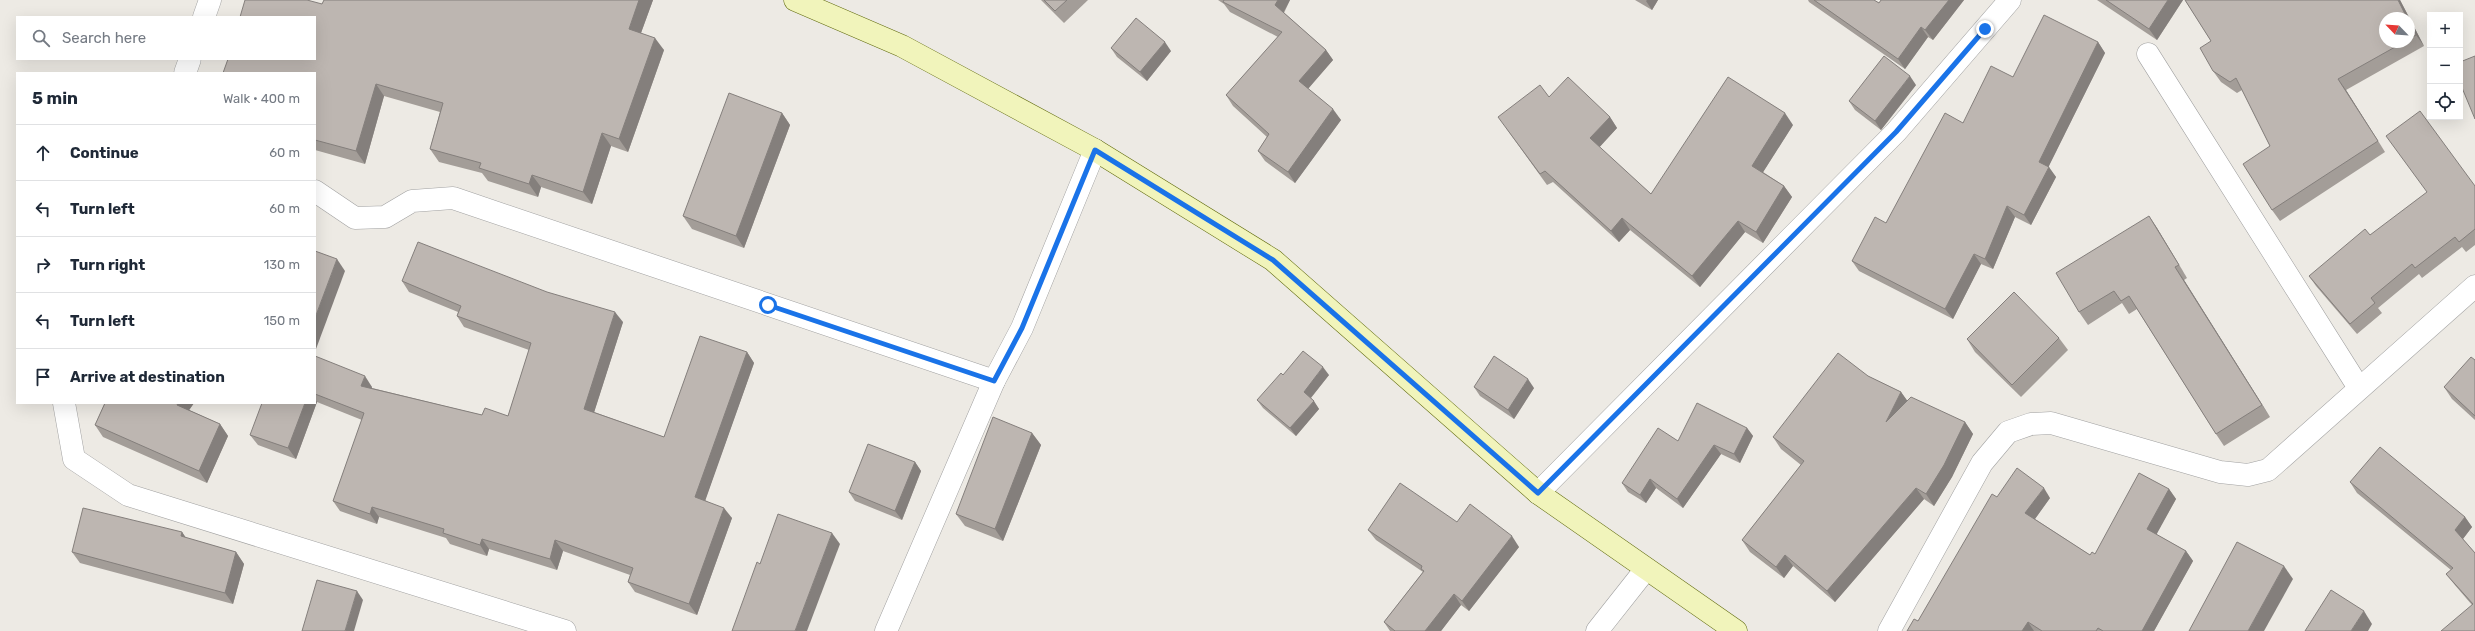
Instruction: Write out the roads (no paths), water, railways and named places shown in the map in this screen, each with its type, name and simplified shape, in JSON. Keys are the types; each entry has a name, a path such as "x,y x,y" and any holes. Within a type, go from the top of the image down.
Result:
{"main road":[{"path":"795,0 902,46 1095,150 1273,260 1538,493 1736,631"}],"street":[{"path":"204,16 210,0"},
{"path":"1538,493 1896,132 2010,0"},
{"path":"2148,54 2360,388"},
{"path":"185,72 190,60"},
{"path":"886,631 994,381 1022,328 1095,150"},
{"path":"316,192 355,218 385,217 412,201 453,198 994,381"},
{"path":"1889,631 1982,463 2008,432 2031,424 2051,423 2220,472 2248,475 2268,470 2475,286"},
{"path":"64,404 74,459 128,495 565,631"},
{"path":"1597,631 1646,569"}]}
